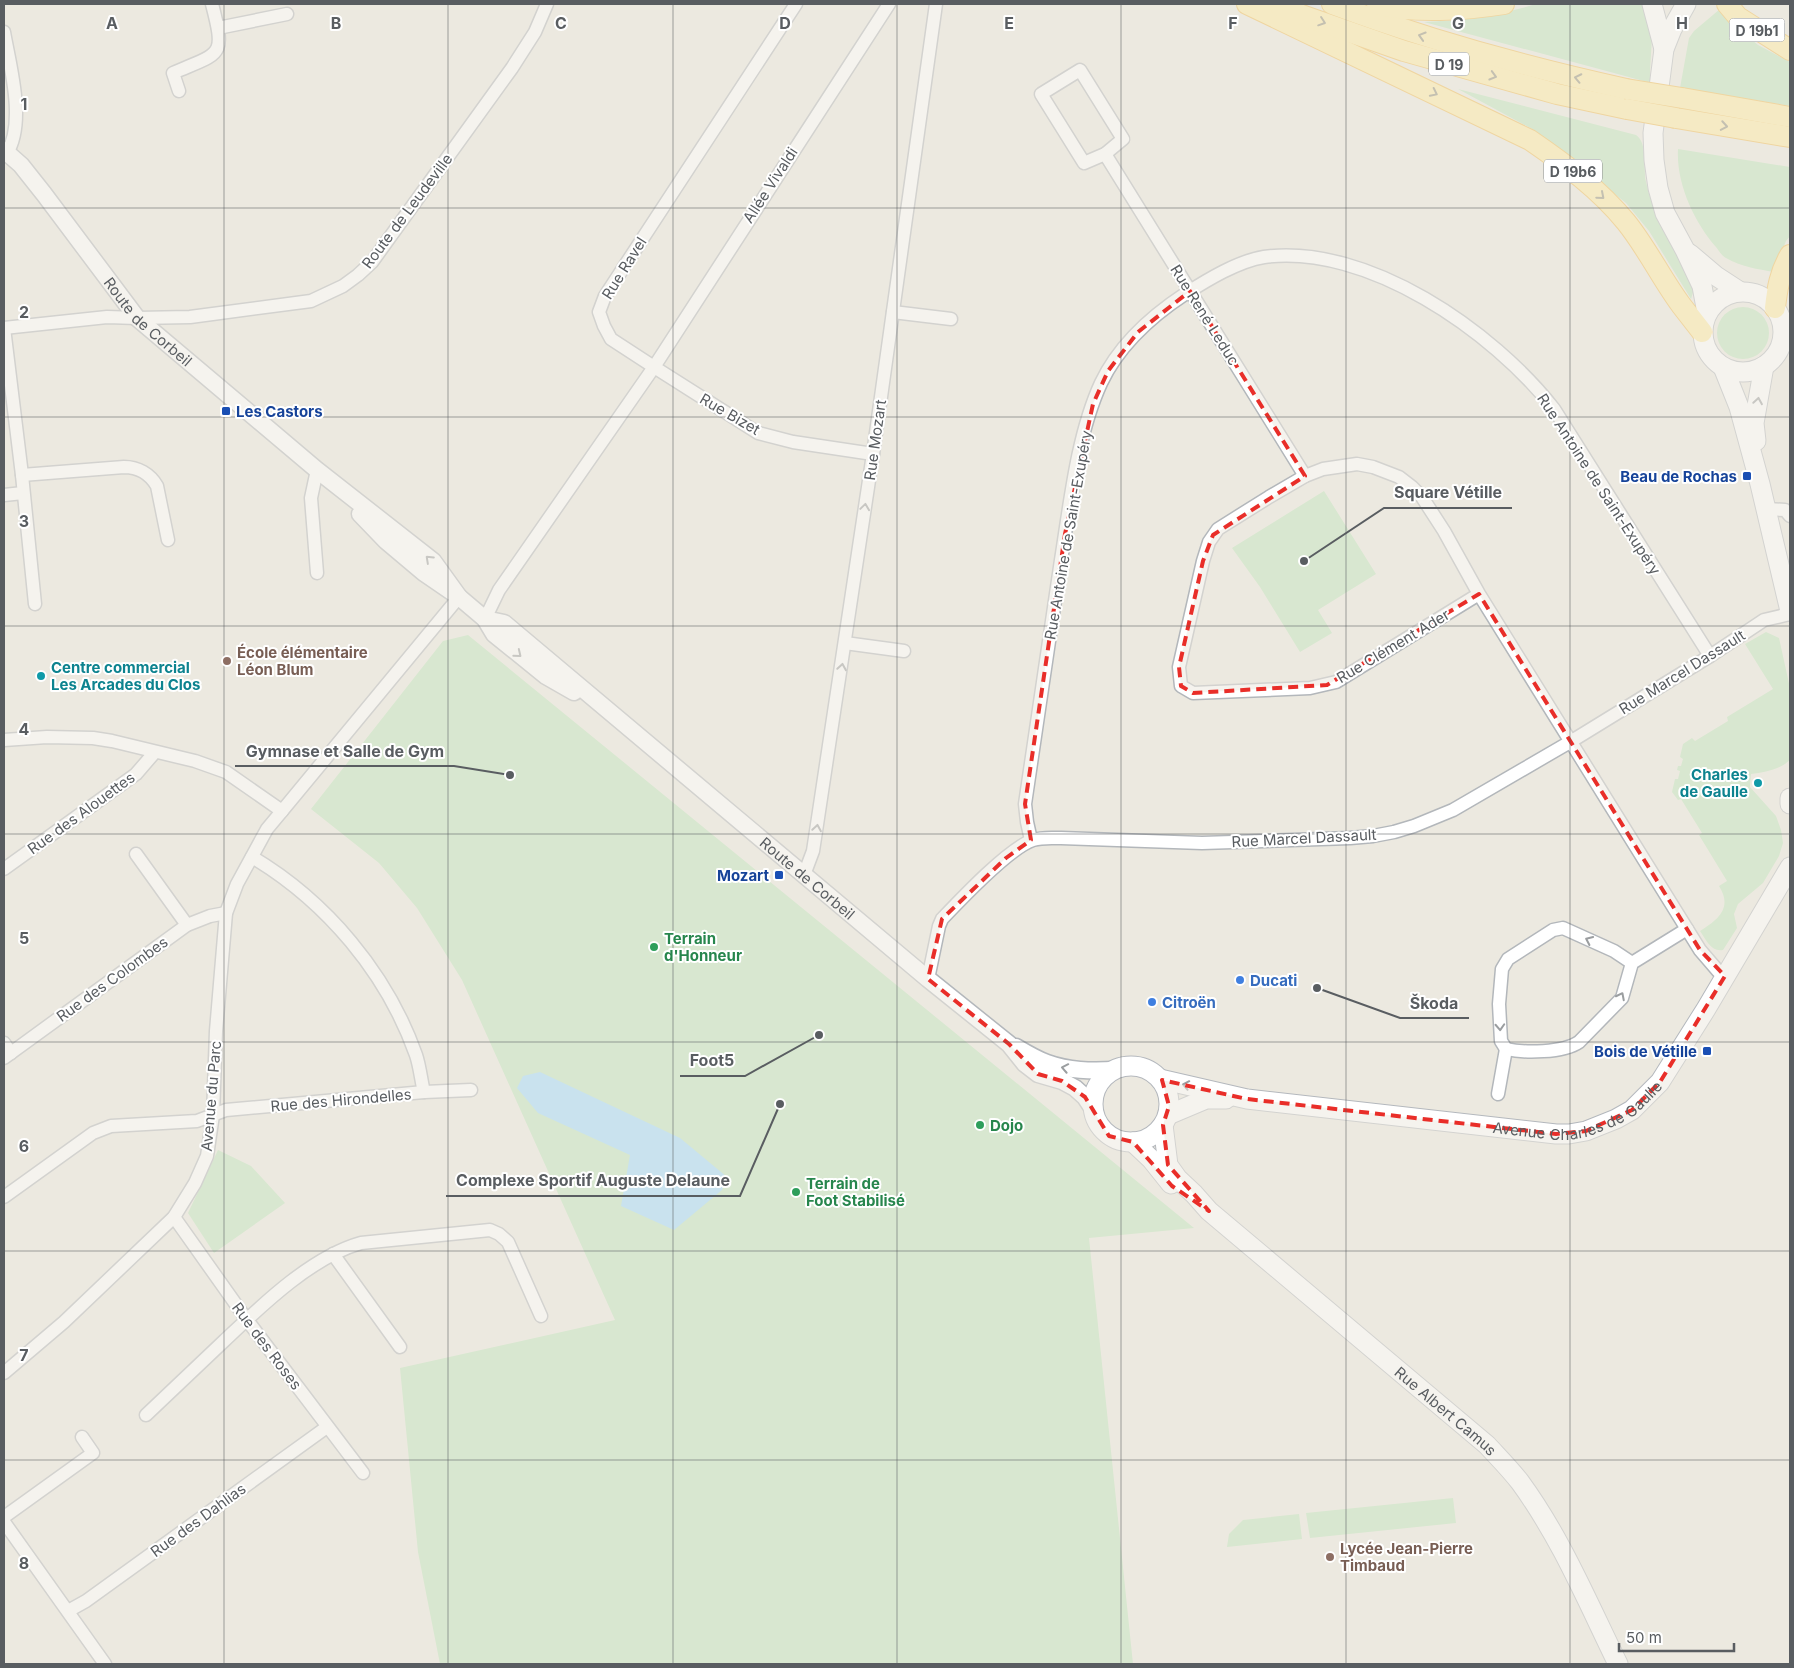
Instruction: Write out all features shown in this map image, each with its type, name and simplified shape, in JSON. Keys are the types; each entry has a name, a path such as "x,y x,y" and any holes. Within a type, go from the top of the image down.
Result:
{"main road":[{"name":"D 19b6","path":"1247,4 1530,140 1565,164 1608,202 1626,221 1640,240 1680,305 1704,323"},
{"name":"D 19","path":"1276,4 1304,16 1404,51 1557,94 1627,109 1790,137"},
{"name":"D 19","path":"1332,4 1422,36 1557,74 1626,89 1790,117"},
{"path":"1377,4 1424,9 1470,9 1504,4"},
{"path":"1652,4 1664,48"},
{"path":"1685,250 1716,276 1739,291 1759,295 1768,300 1775,308 1782,323 1781,345 1774,357 1764,366 1751,371 1736,372 1723,367 1708,352 1704,343 1702,286 1665,213 1658,188 1653,133 1664,48 1686,4"},
{"name":"D 19b1","path":"1728,4 1738,17 1790,50"},
{"path":"1775,308 1779,281 1784,265 1790,255"},
{"path":"1704,323 1714,302 1726,295 1739,291"},
{"path":"1760,484 1754,423 1764,366"},
{"path":"1723,367 1739,407 1760,484 1790,613"},
{"path":"1790,798 1790,804"},
{"name":"Avenue Charles de Gaulle","path":"1165,1120 1206,1099 1247,1099 1556,1134 1586,1132 1632,1110 1660,1082 1790,870"},
{"path":"1138,1067 1150,1071 1160,1079 1168,1096 1165,1120 1150,1137 1133,1142 1121,1141 1109,1136 1101,1128 1093,1109 1093,1098 1097,1086 1104,1077 1114,1070 1138,1067"},
{"name":"Avenue Charles de Gaulle","path":"1160,1079 1247,1099"},
{"name":"Rue Albert Camus","path":"1165,1120 1168,1165 1178,1179 1209,1211 1487,1445 1519,1481 1559,1547 1618,1664"},
{"name":"Rue Albert Camus","path":"1133,1142 1151,1159 1172,1186 1188,1201 1209,1211"}],"street":[{"path":"179,91 173,73 212,56 217,51 219,43 218,28 212,4"},
{"name":"Route de Leudeville","path":"4,328 107,317 190,317 311,301 335,290 358,275 372,262 512,68 535,32 547,4"},
{"name":"Rue Ravel","path":"654,367 611,339 599,312 604,296 796,4"},
{"name":"Allée Vivaldi","path":"654,367 889,4"},
{"name":"Rue Mozart","path":"804,875 813,851 845,643 936,4"},
{"path":"218,28 287,14"},
{"path":"4,32 15,98 15,130 12,144 5,152"},
{"path":"1080,70 1123,139 1105,154 1084,163 1041,94 1080,70"},
{"name":"Route de Corbeil","path":"5,152 21,165 137,318 317,470 433,561 459,597 485,619 494,634 546,676 607,711 928,979 1009,1044 1047,1063 1065,1068 1086,1071 1114,1070"},
{"name":"Rue René Leduc","path":"1105,154 1305,476"},
{"name":"Rue Antoine de Saint-Exupéry","path":"1032,840 1027,822 1026,804 1065,534 1081,447 1101,384 1108,370 1124,348 1154,316 1190,291 1249,260 1265,257 1310,256 1365,269 1415,293 1456,319 1503,356 1540,392 1554,409 1710,656"},
{"path":"893,312 950,319"},
{"path":"4,328 35,604"},
{"path":"485,619 499,590 654,367"},
{"name":"Rue Bizet","path":"654,367 758,433 793,442 873,454"},
{"name":"Rue Clément Ader","path":"1479,594 1336,682 1327,685 1310,688 1193,693 1181,686 1179,667 1203,561 1213,535 1226,524 1305,476 1323,469 1357,464 1381,469 1399,477 1412,487 1433,513 1479,594 1704,956 1725,976"},
{"path":"22,475 124,467 138,469 153,480 157,486 168,540"},
{"path":"317,470 311,498 317,573"},
{"path":"4,495 23,493"},
{"path":"1766,509 1785,510 1790,516"},
{"name":"Avenue du Parc","path":"4,1372 64,1322 174,1217 195,1183 207,1156 212,1115 216,1031 226,913 237,884 267,829 459,597"},
{"name":"Rue Marcel Dassault","path":"928,979 942,919 1006,858 1020,846 1032,840 1060,838 1202,843 1372,836 1414,826 1453,810 1570,742 1710,656 1764,620 1790,613"},
{"path":"845,643 904,651"},
{"path":"4,740 47,737 93,738 195,760 226,772 282,810"},
{"name":"Rue des Alouettes","path":"4,869 136,774 155,752"},
{"path":"136,854 186,925"},
{"path":"252,857 264,864 313,903 348,937 377,977 398,1013 416,1056 424,1092"},
{"name":"Rue des Colombes","path":"6,1051 186,925 210,916 226,913"},
{"path":"1498,1094 1506,1049 1501,1041 1499,1004 1502,969 1508,959 1553,930 1563,928 1614,951 1632,963"},
{"path":"1506,1049 1517,1051 1572,1047 1622,998 1632,963 1687,929"},
{"name":"Route de Corbeil","path":"1009,1044 1025,1064 1038,1074 1062,1081 1075,1088 1085,1097 1093,1109"},
{"name":"Rue des Hirondelles","path":"4,1197 93,1133 111,1126 197,1121 226,1110 424,1092 471,1090"},
{"name":"Rue des Roses","path":"174,1217 247,1320 363,1472"},
{"path":"146,1415 247,1320 283,1289 333,1254 361,1243 490,1230 499,1234 508,1242 541,1316"},
{"path":"333,1254 400,1346"},
{"name":"Rue des Dahlias","path":"68,1612 327,1427"},
{"path":"4,1517 93,1453 82,1437"},
{"path":"4,1522 105,1664"}],"highlighted area":[{"path":"1190,291 1305,476 1213,535 1203,561 1179,667 1181,686 1193,693 1327,685 1479,594 1700,950 1725,976 1660,1082 1632,1110 1586,1131 1556,1134 1247,1099 1162,1080 1169,1106 1163,1125 1168,1165 1209,1211 1172,1186 1133,1142 1109,1136 1085,1097 1062,1081 1038,1074 1009,1044 928,979 942,919 1006,858 1031,840 1025,804 1065,534 1093,404 1108,371 1138,332"}],"green space":[{"path":"1536,4 1646,4 1652,37 1651,83 1424,22 1481,17"},
{"path":"1720,9 1736,27 1758,45 1790,62 1790,106 1680,88 1689,38 1694,31"},
{"path":"1458,89 1636,135 1640,139 1644,150 1646,182 1654,209 1695,286 1691,299 1649,231 1626,203 1534,130"},
{"path":"1678,149 1790,167 1790,236 1786,241 1774,272 1738,264 1725,257 1708,237 1700,226 1683,188 1678,162"},
{"path":"1743,307 1753,309 1761,315 1767,323 1769,333 1767,343 1761,351 1753,357 1743,359 1733,357 1725,351 1719,343 1717,333 1719,323 1725,315 1733,309"},
{"path":"1324,491 1376,574 1318,610 1332,633 1300,652 1260,587 1232,548"},
{"path":"1766,632 1779,638 1790,688 1790,760 1777,768 1751,774 1750,787 1776,816 1783,843 1779,856 1763,883 1738,904 1734,914 1737,928 1723,950 1719,950 1712,948 1700,931 1722,913 1724,901 1719,886 1727,881 1699,835 1702,833 1681,799 1678,800 1672,792 1675,779 1678,779 1680,771 1677,770 1678,766 1681,766 1683,759 1680,757 1683,744 1692,738 1695,741 1728,721 1727,717 1773,689 1745,644"},
{"path":"468,635 1194,1228 1089,1238 1133,1664 440,1664 418,1552 400,1368 615,1320 462,980 417,908 379,863 311,809 443,641"},
{"path":"218,1150 251,1166 285,1203 214,1253 188,1213"},
{"path":"1453,1498 1456,1523 1310,1538 1306,1513"},
{"path":"1299,1514 1302,1539 1227,1547 1229,1534 1243,1520"}],"water":[{"path":"540,1072 680,1138 727,1177 722,1190 674,1230 621,1206 630,1155 538,1113 517,1088 523,1076"}],"place":[{"name":"Les Castors","path":"226,411"},
{"name":"Beau de Rochas","path":"1747,476"},
{"name":"Square Vétille","path":"1304,561"},
{"name":"École élémentaire Léon Blum","path":"227,661"},
{"name":"Centre commercial Les Arcades du Clos","path":"41,676"},
{"name":"Gymnase et Salle de Gym","path":"510,775"},
{"name":"Charles de Gaulle","path":"1758,783"},
{"name":"Mozart","path":"779,875"},
{"name":"Terrain d'Honneur","path":"654,947"},
{"name":"Ducati","path":"1240,980"},
{"name":"Škoda","path":"1317,988"},
{"name":"Citroën","path":"1152,1002"},
{"name":"Foot5","path":"819,1035"},
{"name":"Bois de Vétille","path":"1707,1051"},
{"name":"Complexe Sportif Auguste Delaune","path":"780,1104"},
{"name":"Dojo","path":"980,1125"},
{"name":"Terrain de Foot Stabilisé","path":"796,1192"},
{"name":"Lycée Jean-Pierre Timbaud","path":"1330,1557"}]}
